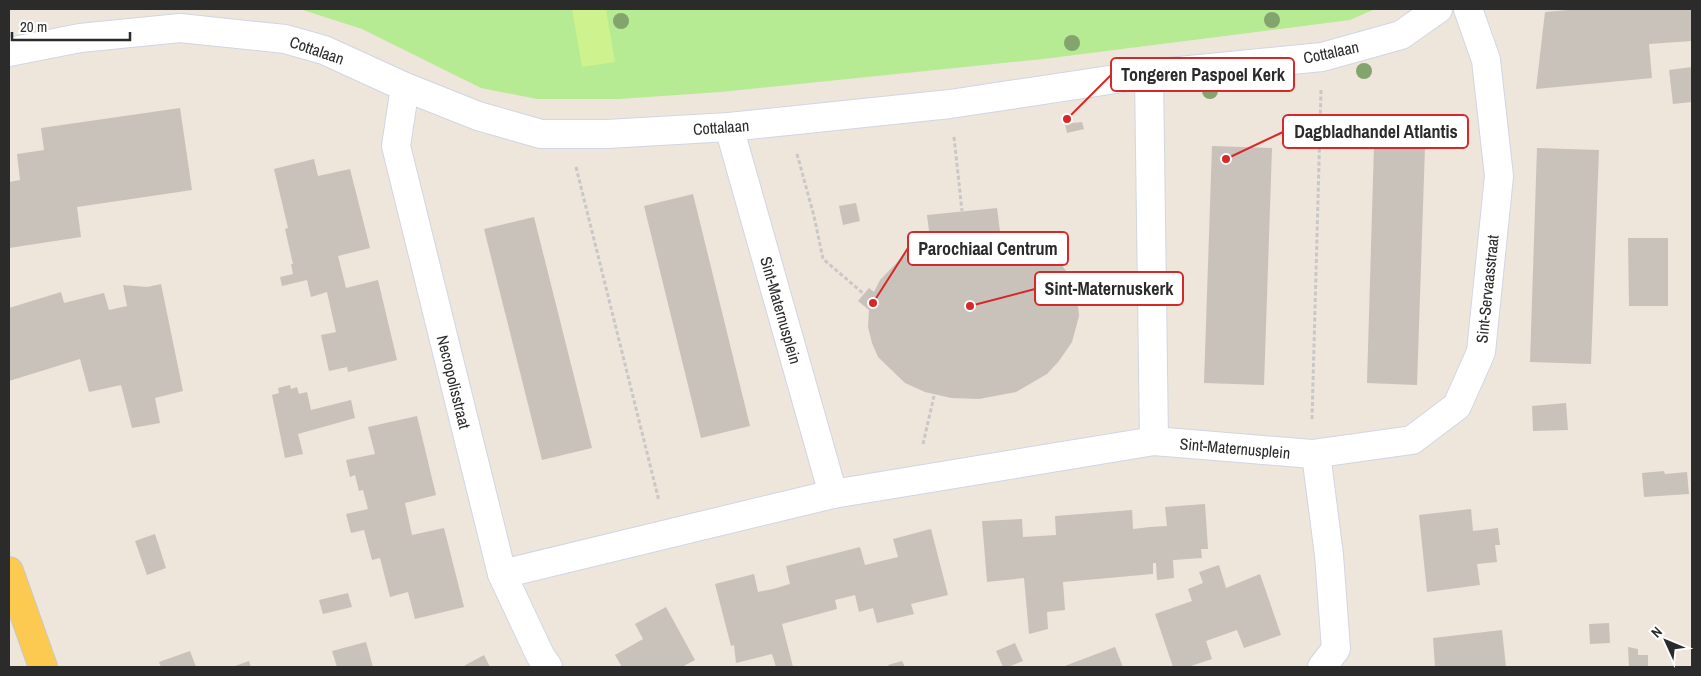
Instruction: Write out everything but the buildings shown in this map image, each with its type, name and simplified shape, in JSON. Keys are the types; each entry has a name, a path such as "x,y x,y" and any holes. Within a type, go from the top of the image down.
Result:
{"main road":[{"path":"9,571 43,667"}],"street":[{"name":"Cottalaan","path":"9,52 80,38 180,28 285,39 324,50 405,87 478,116 541,134 607,134 730,127 950,104 1149,74 1322,57 1401,35 1438,9"},
{"name":"Sint-Servaasstraat","path":"1314,454 1412,440 1457,406 1481,352 1498,176 1486,60 1468,9"},
{"path":"1149,74 1154,441"},
{"name":"Necropolisstraat","path":"405,87 396,146 502,574 540,655 548,667"},
{"name":"Sint-Maternusplein","path":"730,127 833,494"},
{"name":"Sint-Maternusplein","path":"502,574 833,494 1154,441 1314,454"},
{"path":"1314,454 1328,555 1336,649 1322,667"}],"path":[{"path":"1314,454 1322,57"},
{"path":"950,104 962,211"},
{"path":"789,121 801,174 814,216 823,259 864,294"},
{"path":"568,135 667,534"},
{"path":"914,481 934,396"}],"green space":[{"path":"300,9 1375,9 1350,20 1043,59 720,92 619,99 537,99 481,88 362,29"},
{"path":"572,9 606,9 615,62 582,67"}],"place":[{"name":"Tongeren Paspoel Kerk","path":"1067,119"},
{"name":"Dagbladhandel Atlantis","path":"1226,159"},
{"name":"Parochiaal Centrum","path":"873,303"},
{"name":"Sint-Maternuskerk","path":"970,306"}]}
